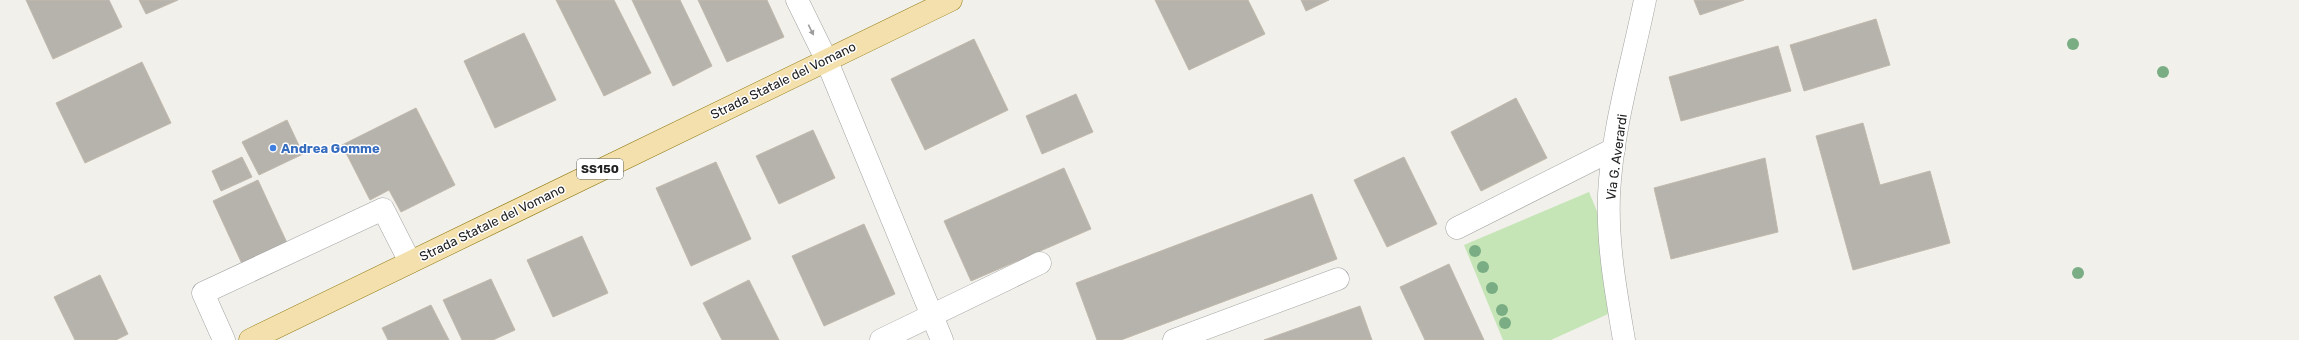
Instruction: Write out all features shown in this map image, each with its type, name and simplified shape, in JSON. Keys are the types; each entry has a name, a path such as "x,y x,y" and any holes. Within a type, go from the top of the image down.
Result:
{"main road":[{"name":"Strada Statale del Vomano","path":"250,340 826,59 951,0"}],"street":[{"path":"797,0 826,59 933,314 942,340"},
{"name":"Via G. Averardi","path":"1624,340 1612,257 1609,224 1610,182 1614,149 1645,0"},
{"path":"1457,228 1614,149"},
{"path":"224,340 203,293 383,209 410,262"},
{"path":"881,340 1040,263"},
{"path":"1174,340 1338,279"}],"green space":[{"path":"1589,192 1601,221 1608,314 1551,340 1503,340 1464,245"}],"building":[{"path":"26,0 109,0 122,27 53,59"},
{"path":"139,0 178,0 146,14"},
{"path":"556,0 614,0 651,73 604,96"},
{"path":"632,0 680,0 712,66 673,86"},
{"path":"698,0 767,0 784,37 727,62"},
{"path":"1155,0 1248,0 1265,34 1189,70"},
{"path":"1301,0 1329,0 1306,11"},
{"path":"1694,0 1744,0 1700,15"},
{"path":"1876,19 1890,65 1804,91 1790,45"},
{"path":"524,33 556,100 495,128 464,61"},
{"path":"974,39 1008,110 925,150 891,79"},
{"path":"1778,46 1791,91 1681,121 1669,77"},
{"path":"142,62 171,123 85,163 56,103"},
{"path":"1076,94 1093,132 1042,154 1026,116"},
{"path":"1516,98 1547,158 1481,191 1451,132"},
{"path":"416,108 455,185 401,212 389,190 370,200 342,145"},
{"name":"Andrea Gomme","path":"287,120 303,154 259,175 242,142"},
{"path":"1863,123 1880,185 1930,171 1950,243 1853,270 1816,136"},
{"path":"813,130 835,178 779,204 756,156"},
{"path":"242,157 252,177 221,191 212,171"},
{"path":"1404,157 1437,224 1387,247 1354,180"},
{"path":"1765,158 1778,232 1671,259 1654,188"},
{"path":"716,162 751,239 691,266 656,188"},
{"path":"1064,168 1091,229 971,281 944,221"},
{"path":"258,180 294,258 249,279 213,201"},
{"path":"1312,194 1337,259 1121,340 1097,340 1076,283"},
{"path":"864,224 895,294 824,326 792,256"},
{"path":"582,236 608,293 553,317 527,260"},
{"path":"1449,264 1484,340 1425,340 1400,287"},
{"path":"100,275 128,334 116,340 75,340 54,297"},
{"path":"491,279 515,330 493,340 462,340 443,300"},
{"path":"749,280 779,340 722,340 703,303"},
{"path":"431,305 449,340 388,340 382,328"},
{"path":"1360,306 1372,340 1264,340"}],"place":[{"name":"Andrea Gomme","path":"273,148"}]}
